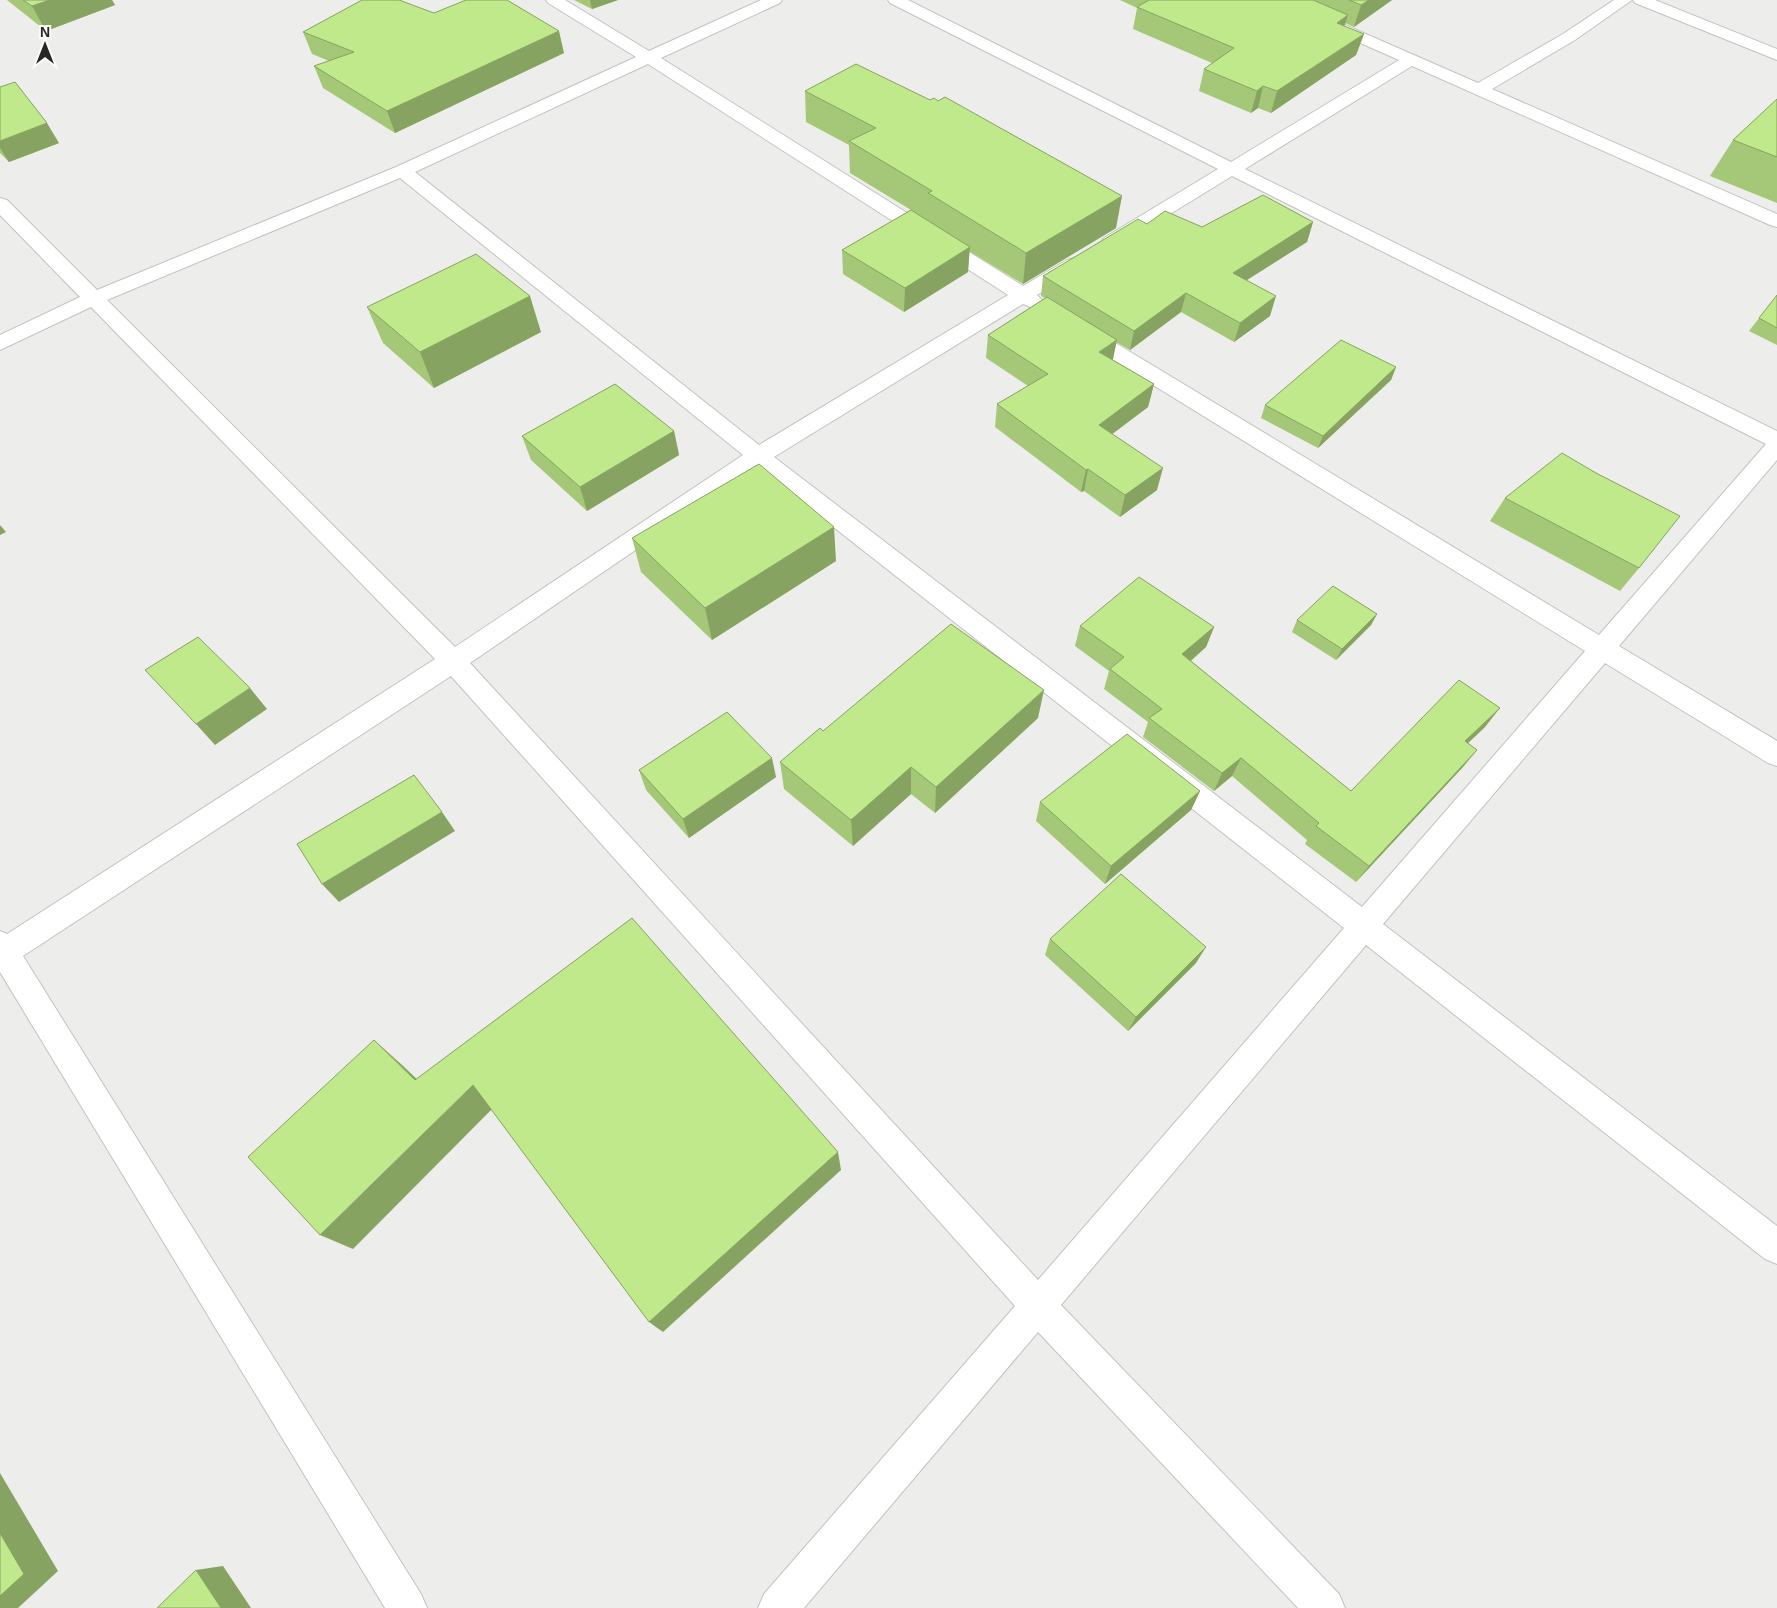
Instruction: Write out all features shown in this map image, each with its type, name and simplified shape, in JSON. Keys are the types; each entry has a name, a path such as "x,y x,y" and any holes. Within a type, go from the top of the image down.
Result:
{"street":[{"path":"554,0 649,58 1021,295 1777,755"},
{"path":"0,343 94,298 402,171 774,0"},
{"path":"896,0 1230,170 1777,440"},
{"path":"1276,0 1777,221"},
{"path":"1480,89 1568,37 1624,0"},
{"path":"1641,0 1777,55"},
{"path":"406,1608 1,951 453,661 758,456 1412,60"},
{"path":"402,171 758,456 1777,1247"},
{"path":"0,204 453,661 1038,1306 1325,1608"},
{"path":"778,1608 1777,445"}],"building":[{"path":"23,0 50,0 32,6"},
{"path":"362,0 399,0 434,13 466,0 507,0 559,31 387,111 314,66 354,52 303,32"},
{"path":"1149,0 1313,0 1348,15 1337,23 1364,34 1277,91 1263,86 1257,91 1204,69 1234,48 1137,7"},
{"path":"1349,0 1369,0 1361,5"},
{"path":"856,64 930,100 934,98 938,101 945,97 1122,196 1026,253 928,193 932,191 849,141 876,128 805,91"},
{"path":"15,82 47,123 0,141 0,87"},
{"path":"1777,99 1777,157 1733,140"},
{"path":"1263,195 1313,222 1233,273 1276,296 1240,323 1186,293 1134,331 1043,276 1138,219 1147,224 1165,211 1202,227"},
{"path":"911,210 970,247 905,288 842,250"},
{"path":"476,254 530,296 420,352 367,307"},
{"path":"1777,295 1777,328 1759,318"},
{"path":"1047,297 1117,340 1099,352 1154,384 1099,425 1163,468 1125,495 1088,469 1086,470 997,404 1048,374 988,335"},
{"path":"1341,340 1396,367 1323,436 1265,405"},
{"path":"615,384 674,431 580,487 522,436"},
{"path":"1562,453 1596,473 1680,516 1639,568 1505,498"},
{"path":"759,464 834,527 705,608 632,538"},
{"path":"1139,577 1214,627 1182,654 1351,791 1459,680 1500,708 1465,741 1477,750 1369,866 1316,826 1319,823 1241,758 1222,773 1149,718 1162,709 1110,669 1124,657 1080,626"},
{"path":"1333,586 1377,614 1342,649 1297,620"},
{"path":"951,624 1044,690 936,787 911,767 851,820 780,762 820,728 823,731"},
{"path":"198,637 250,688 196,724 145,670"},
{"path":"727,712 772,758 683,819 639,770"},
{"path":"1127,734 1200,791 1111,866 1040,802"},
{"path":"414,775 442,812 322,884 297,844"},
{"path":"1121,874 1206,947 1136,1017 1050,939"},
{"path":"632,918 838,1152 649,1322 473,1085 320,1235 248,1157 374,1040 415,1080"},
{"path":"0,1533 24,1574 0,1596"},
{"path":"196,1570 221,1608 157,1608"}]}
